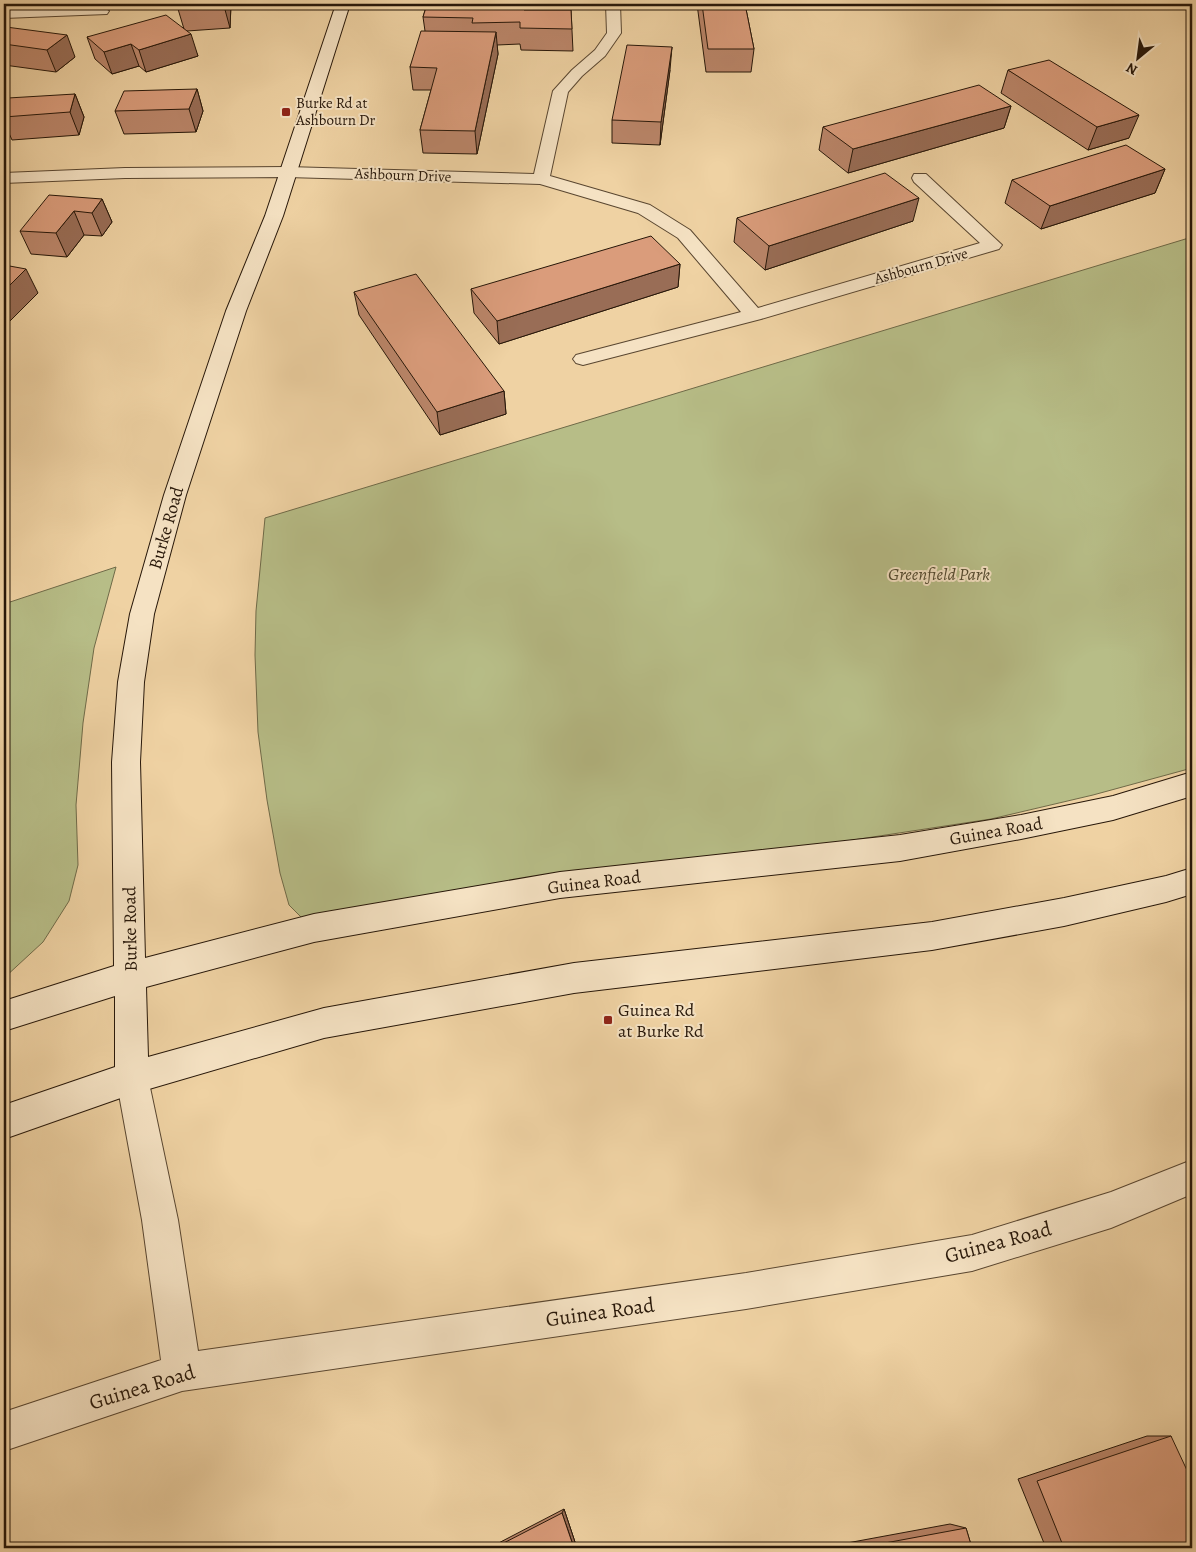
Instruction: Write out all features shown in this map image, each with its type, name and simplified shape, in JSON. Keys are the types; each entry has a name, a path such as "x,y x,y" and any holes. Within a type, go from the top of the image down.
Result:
{"main road":[{"name":"Burke Road","path":"182,1372 160,1220 132,1078 126,762 131,682 142,614 175,495 236,311 274,216 343,4"},
{"path":"541,179 561,91 577,73 600,53 614,33 613,4"},
{"path":"4,14 102,11"},
{"name":"Ashbourn Drive","path":"6,181 125,173 287,172 541,179 644,209 684,234 754,315"},
{"name":"Ashbourn Drive","path":"583,359 754,315 994,245 920,178"},
{"name":"Guinea Road","path":"4,1016 130,976 314,928 560,885 900,848 1021,827 1103,810 1192,784"},
{"path":"4,1122 132,1078 324,1023 574,978 932,936 1064,912 1166,889 1192,881"},
{"name":"Guinea Road","path":"4,1431 182,1372 746,1292 972,1252 1111,1210 1192,1177"}],"green space":[{"name":"Greenfield Park","path":"1192,237 1192,768 1093,795 991,819 307,923 289,905 280,873 267,800 258,732 255,655 256,611 265,518"},
{"path":"116,567 94,648 83,723 76,805 78,865 69,901 43,942 4,978 4,604"}],"building":[{"path":"179,4 224,4 224,6 178,9"},
{"path":"427,4 524,5 524,10 571,10 572,29 520,28 520,22 472,23 473,18 423,17"},
{"path":"702,4 745,4 754,49 708,49"},
{"path":"166,15 191,34 139,50 131,44 104,52 87,37"},
{"path":"4,28 67,35 47,50 4,44"},
{"path":"421,31 496,32 475,131 420,130 437,68 410,67"},
{"path":"627,45 672,47 661,122 612,120"},
{"path":"1049,60 1139,115 1097,127 1008,70"},
{"path":"979,85 1011,106 853,149 823,127"},
{"path":"197,89 189,109 115,111 124,91"},
{"path":"75,94 70,112 4,117 8,98"},
{"path":"1126,145 1165,169 1050,206 1012,180"},
{"path":"885,173 919,198 769,246 737,218"},
{"path":"49,195 102,199 92,213 74,211 56,233 20,231"},
{"path":"651,236 680,264 497,321 471,289"},
{"path":"4,265 26,269 4,291"},
{"path":"416,274 504,391 437,412 354,292"},
{"path":"1171,1436 1192,1481 1192,1548 1064,1548 1037,1481"},
{"path":"562,1513 574,1548 494,1548"},
{"path":"966,1528 972,1548 858,1548"}],"place":[{"name":"Burke Rd at Ashbourn Dr","path":"286,112"},
{"name":"Guinea Rd at Burke Rd","path":"608,1020"}]}
